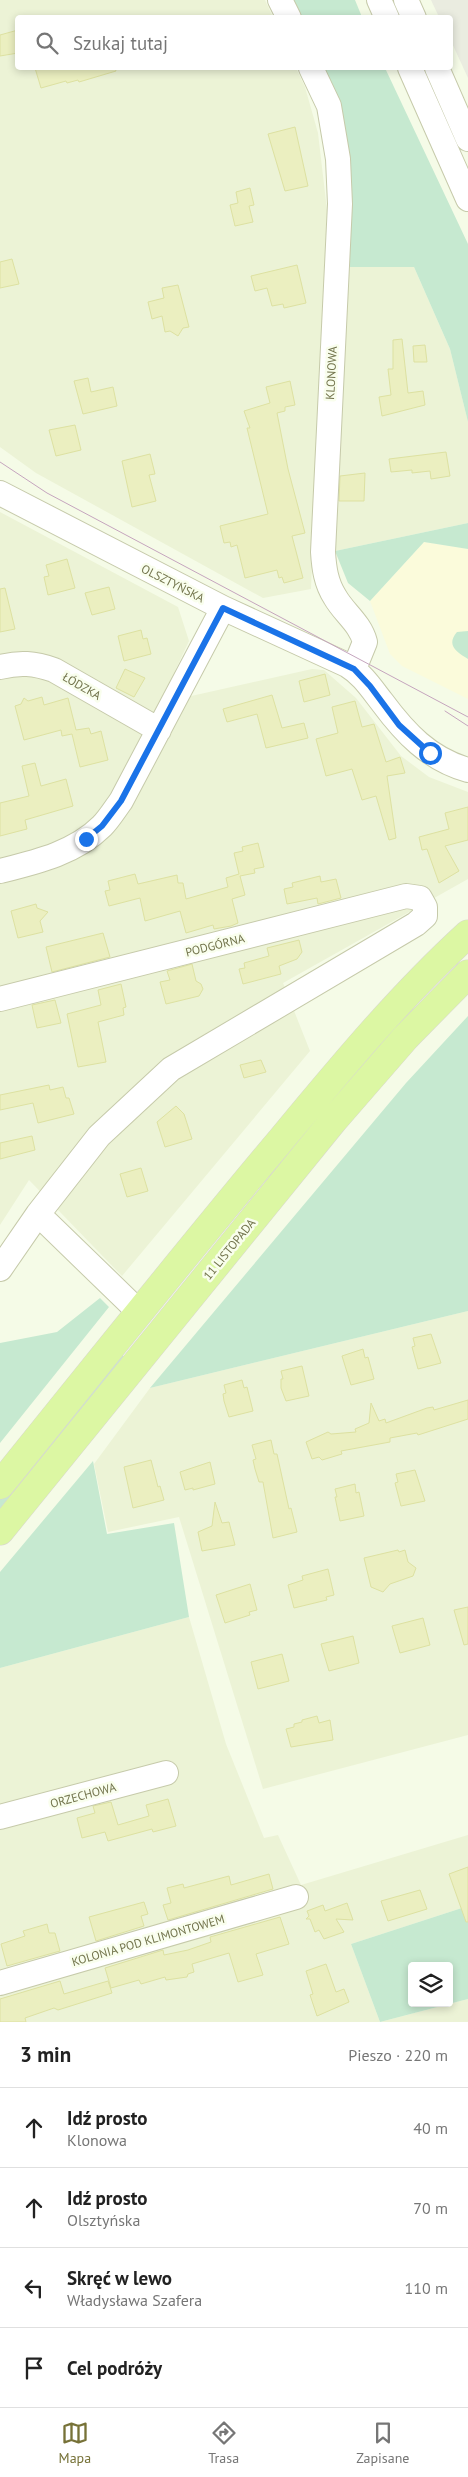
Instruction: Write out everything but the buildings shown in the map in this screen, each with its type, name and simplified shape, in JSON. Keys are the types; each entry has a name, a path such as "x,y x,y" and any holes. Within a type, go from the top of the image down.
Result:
{"main road":[{"path":"0,1485 139,1312 340,1069 444,956 468,934"},
{"name":"11 LISTOPADA","path":"0,1531 333,1121 406,1037 468,974"}],"street":[{"path":"280,0 288,15"},
{"path":"379,0 386,15"},
{"path":"406,0 413,15"},
{"name":"KLONOWA","path":"312,70 329,106 338,159 340,204 323,552 327,580 334,596 363,634 364,650 354,669"},
{"path":"411,70 468,199"},
{"path":"438,70 468,139"},
{"name":"OLSZTYŃSKA","path":"0,493 223,608 354,669 413,740 442,760 468,770"},
{"path":"0,871 56,856 86,839 102,826 121,801 223,608"},
{"name":"ŁÓDZKA","path":"0,667 17,663 35,663 54,670 159,730"},
{"name":"PODGÓRNA","path":"0,999 406,896 420,898 425,907 425,916 416,924 171,1069 99,1136 38,1214"},
{"path":"0,1269 38,1214 139,1312"},
{"name":"ORZECHOWA","path":"0,1816 166,1773"},
{"name":"KOLONIA POD KLIMONTOWEM","path":"0,1983 296,1897"}],"shaded area":[{"path":"0,0 265,0 272,15 15,15 15,70 297,70 305,87 318,133 327,210 311,589 263,598 36,473 0,447"},
{"path":"290,0 355,0 361,15 297,15"},
{"path":"431,0 468,0 468,78 453,45 453,15 438,15"},
{"path":"322,70 386,70 468,244 468,422 450,349 414,267 348,267"},
{"path":"348,267 414,267 450,349 468,422 468,523 335,551 334,509"},
{"path":"0,512 178,607 189,641 160,703 312,669 324,670 356,698 401,756 429,777 468,792 468,879 283,983 310,1051 122,1276 29,1180 0,1225"},
{"path":"468,523 468,549 424,542 370,601 348,583 335,551"},
{"path":"424,542 468,549 468,699 402,666 390,654 370,601"},
{"path":"468,631 468,659 456,651 452,641 457,632"},
{"path":"468,1016 468,1311 150,1388 406,1083"},
{"path":"100,1298 109,1307 0,1443 0,1343 57,1332"},
{"path":"468,1311 468,1735 263,1789 179,1517 108,1532 94,1464 150,1388"},
{"path":"119,1352 128,1360 0,1517 0,1498"},
{"path":"93,1461 107,1534 174,1523 189,1617 0,1668 0,1572"},
{"path":"189,1617 226,1744 264,1838 278,1835 301,1885 468,1835 468,1906 351,1944 380,2022 0,2022 0,1668"},
{"path":"468,1906 468,1999 453,2003 453,1962 408,1962 408,2007 437,2007 380,2022 351,1944"},
{"path":"468,1999 468,2022 380,2022 437,2007 453,2007 453,2003"}],"tram line":[{"path":"0,462 47,493 468,717"},
{"path":"445,711 468,726"}],"route":[{"path":"86,839 102,826 121,801 223,608 354,669 362,676 399,725 413,740 430,753"}]}
